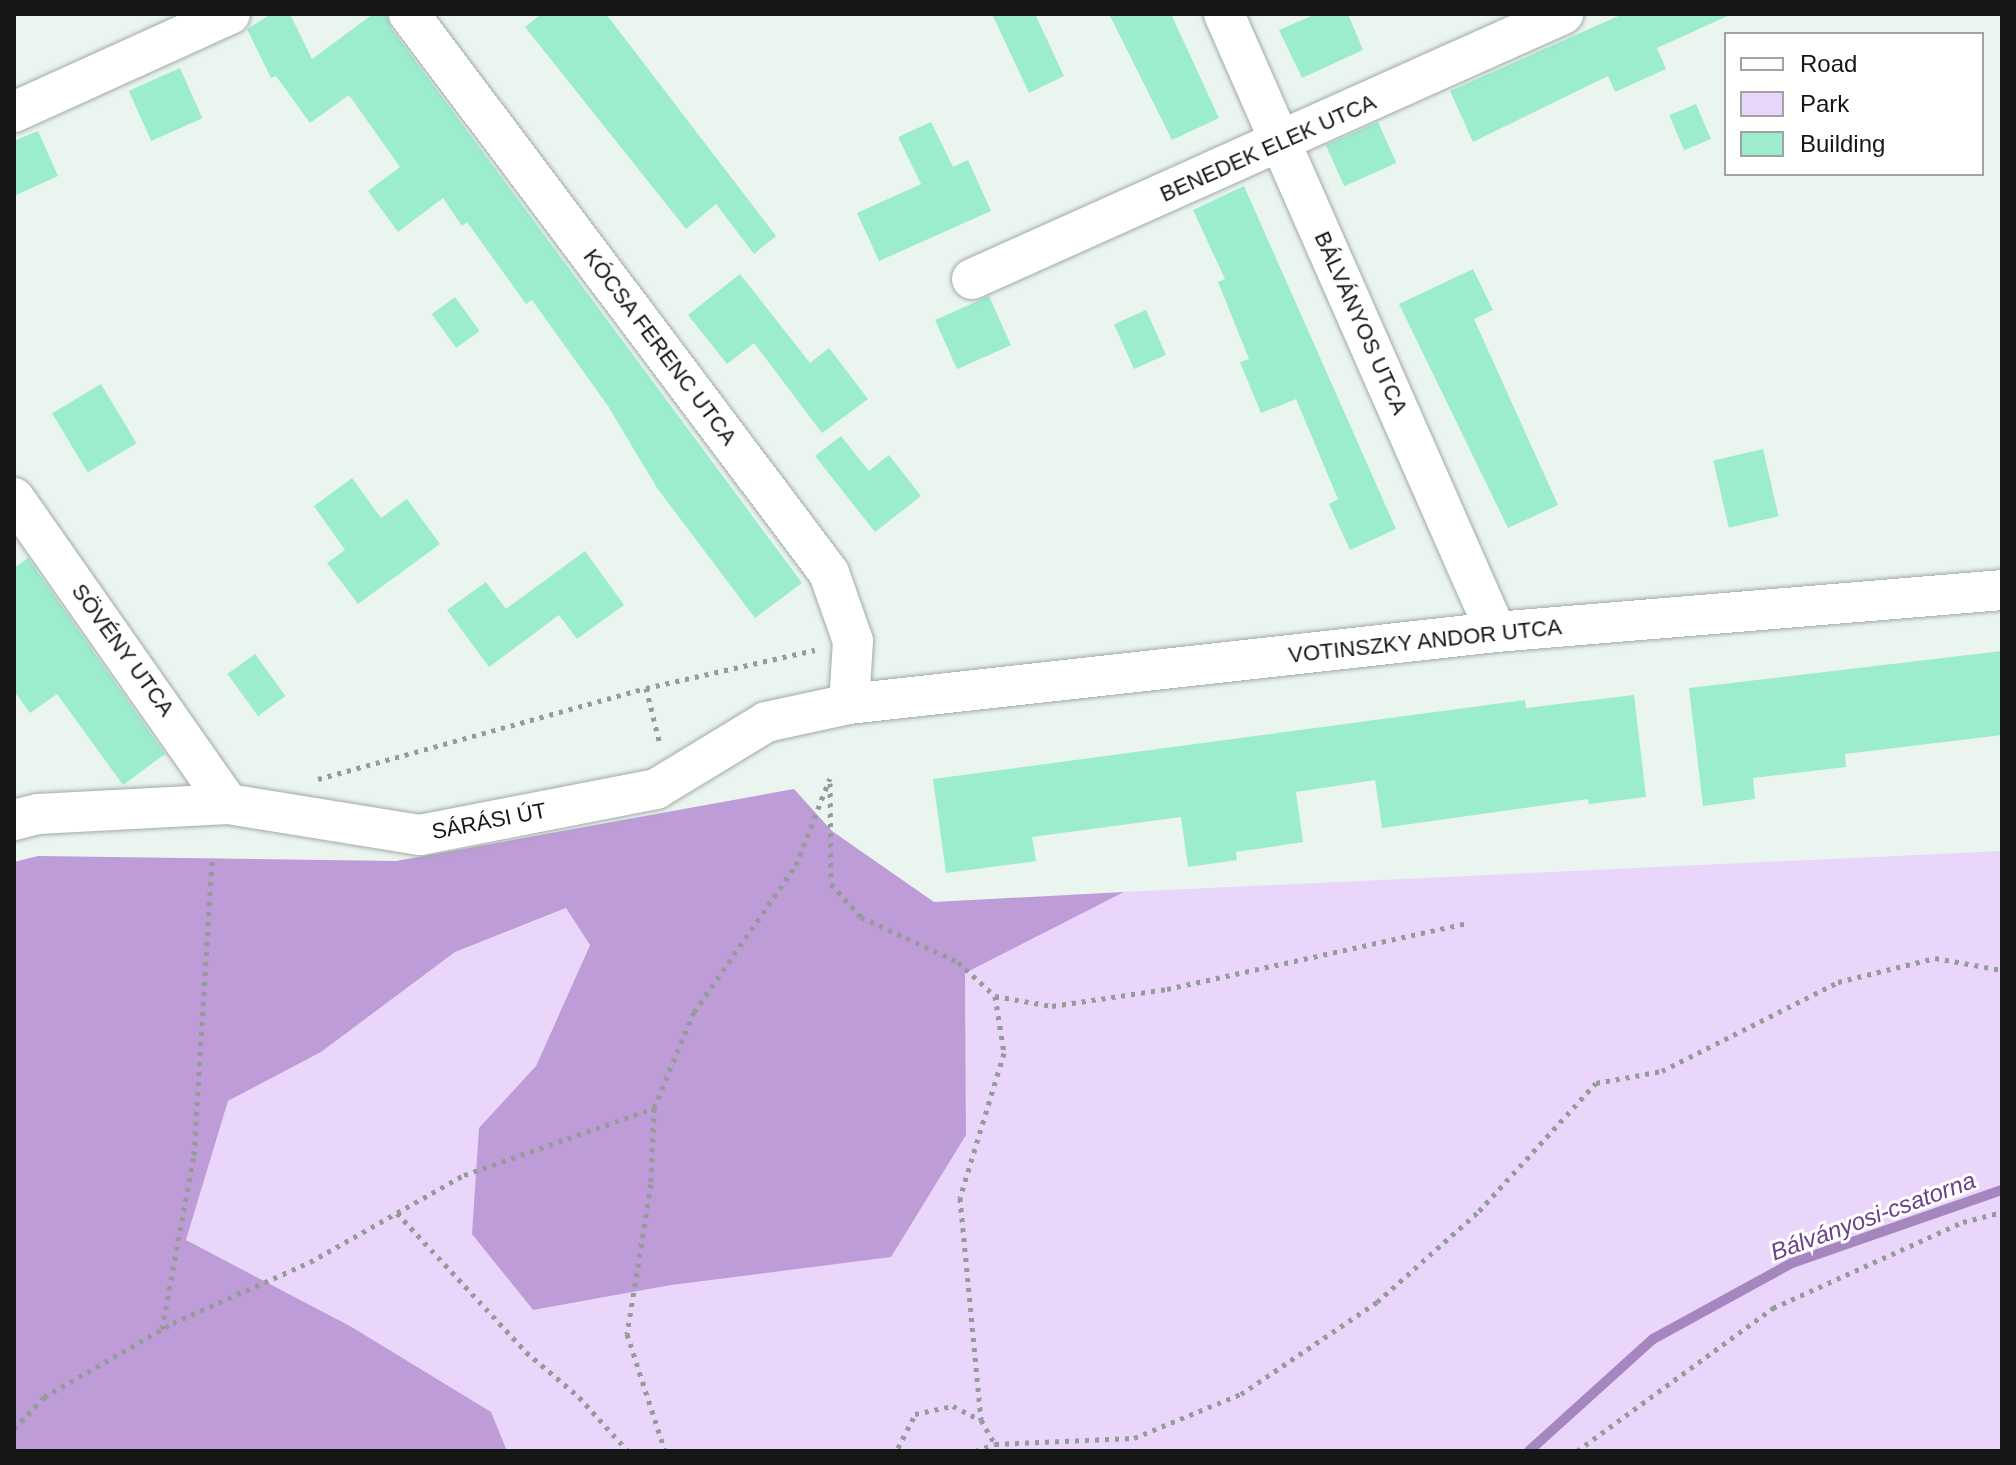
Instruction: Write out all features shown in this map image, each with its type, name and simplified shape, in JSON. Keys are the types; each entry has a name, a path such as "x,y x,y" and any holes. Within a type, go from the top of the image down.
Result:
{"street":[{"path":"14,112 230,14"},
{"name":"KÓCSA FERENC UTCA","path":"409,14 829,573 853,641 849,704"},
{"name":"BÁLVÁNYOS UTCA","path":"1224,14 1496,632"},
{"name":"BENEDEK ELEK UTCA","path":"972,279 1282,143 1563,14"},
{"name":"SÖVÉNY UTCA","path":"14,498 228,804"},
{"name":"VOTINSZKY ANDOR UTCA","path":"849,704 1496,632 2002,590"},
{"name":"SÁRÁSI ÚT","path":"14,820 38,814 228,804 420,835 656,789 766,722 849,704"}],"path":[{"path":"303,783 646,688 853,641"},
{"path":"646,688 661,749 656,789"},
{"path":"665,1451 627,1334 651,1184 654,1108 694,1012 796,865 830,778 831,884 861,917 958,962 995,996 1052,1006 1167,989 1467,923"},
{"path":"162,1330 194,1155 212,858"},
{"path":"975,1451 995,1444 1134,1438 1241,1394 1377,1302 1479,1211 1596,1083 1662,1071 1838,982 1935,958 2002,970"},
{"path":"995,996 1004,1053 960,1198 981,1420 995,1444"},
{"path":"14,1429 44,1397 162,1330 310,1262 464,1175 654,1108"},
{"path":"1577,1451 1773,1308 1963,1222 2002,1212"},
{"path":"397,1213 526,1352 628,1451"},
{"path":"888,1451 901,1450 915,1414 953,1406 981,1420"}],"green space":[{"path":"2002,851 2002,1451 507,1451 490,1412 350,1326 186,1240 228,1101 321,1052 455,952 567,908 590,944 536,1066 479,1129 473,1234 533,1310 671,1285 966,1135 965,972 1124,892"}],"shaded area":[{"path":"794,789 832,831 934,902 1124,892 965,973 966,1135 891,1257 671,1285 533,1310 472,1234 479,1128 536,1066 590,945 566,908 455,952 321,1052 228,1101 186,1240 350,1326 491,1412 507,1451 14,1451 14,862 38,856 396,861"}],"building":[{"path":"271,14 290,14 312,59 373,14 386,14 391,28 802,583 755,618 657,488 608,406 532,300 526,304 467,222 462,226 443,198 398,232 368,191 400,167 349,95 310,123 276,76 271,78 247,29"},
{"path":"541,14 606,14 776,236 754,254 716,204 686,229 525,27"},
{"path":"992,14 1035,14 1064,76 1029,93"},
{"path":"1109,14 1171,14 1219,118 1172,140"},
{"path":"1316,14 1348,14 1363,50 1302,78 1279,30"},
{"path":"1623,14 1732,14 1657,48 1666,69 1615,92 1608,76 1473,142 1450,91"},
{"path":"180,68 202,118 151,141 129,91"},
{"path":"1696,104 1711,139 1684,150 1669,115"},
{"path":"931,122 953,167 968,160 991,211 879,261 857,213 921,184 898,137"},
{"path":"1378,122 1396,163 1344,186 1326,145"},
{"path":"38,131 58,176 14,196 14,141"},
{"path":"1244,186 1396,529 1350,550 1329,504 1338,499 1296,399 1261,413 1240,362 1249,359 1218,282 1225,279 1193,210"},
{"path":"1473,269 1493,310 1474,319 1558,505 1508,528 1399,304"},
{"path":"740,274 810,363 829,348 868,399 822,433 754,343 727,364 688,315"},
{"path":"989,296 1011,345 957,369 935,320"},
{"path":"455,297 480,331 456,348 432,314"},
{"path":"1146,310 1166,355 1134,369 1114,324"},
{"path":"101,384 137,443 88,473 52,413"},
{"path":"841,436 869,471 889,455 921,496 875,532 815,456"},
{"path":"1763,449 1779,516 1729,528 1713,460"},
{"path":"352,478 381,518 407,499 440,544 358,604 327,563 345,550 314,506"},
{"path":"585,551 624,605 577,639 559,615 489,667 447,610 486,582 506,609"},
{"path":"28,558 165,754 123,785 57,694 30,713 14,691 14,568"},
{"path":"2002,651 2002,735 1845,754 1846,767 1753,778 1755,799 1703,806 1689,688"},
{"path":"255,654 286,696 258,716 227,674"},
{"path":"1634,695 1646,797 1589,804 1588,799 1382,828 1375,780 1296,792 1303,842 1236,852 1237,860 1188,867 1181,817 1032,837 1036,861 946,873 933,779 1525,700 1526,708"}],"waterway":[{"name":"Bálványosi-csatorna","path":"1529,1451 1653,1339 1792,1263 2002,1190"}]}
